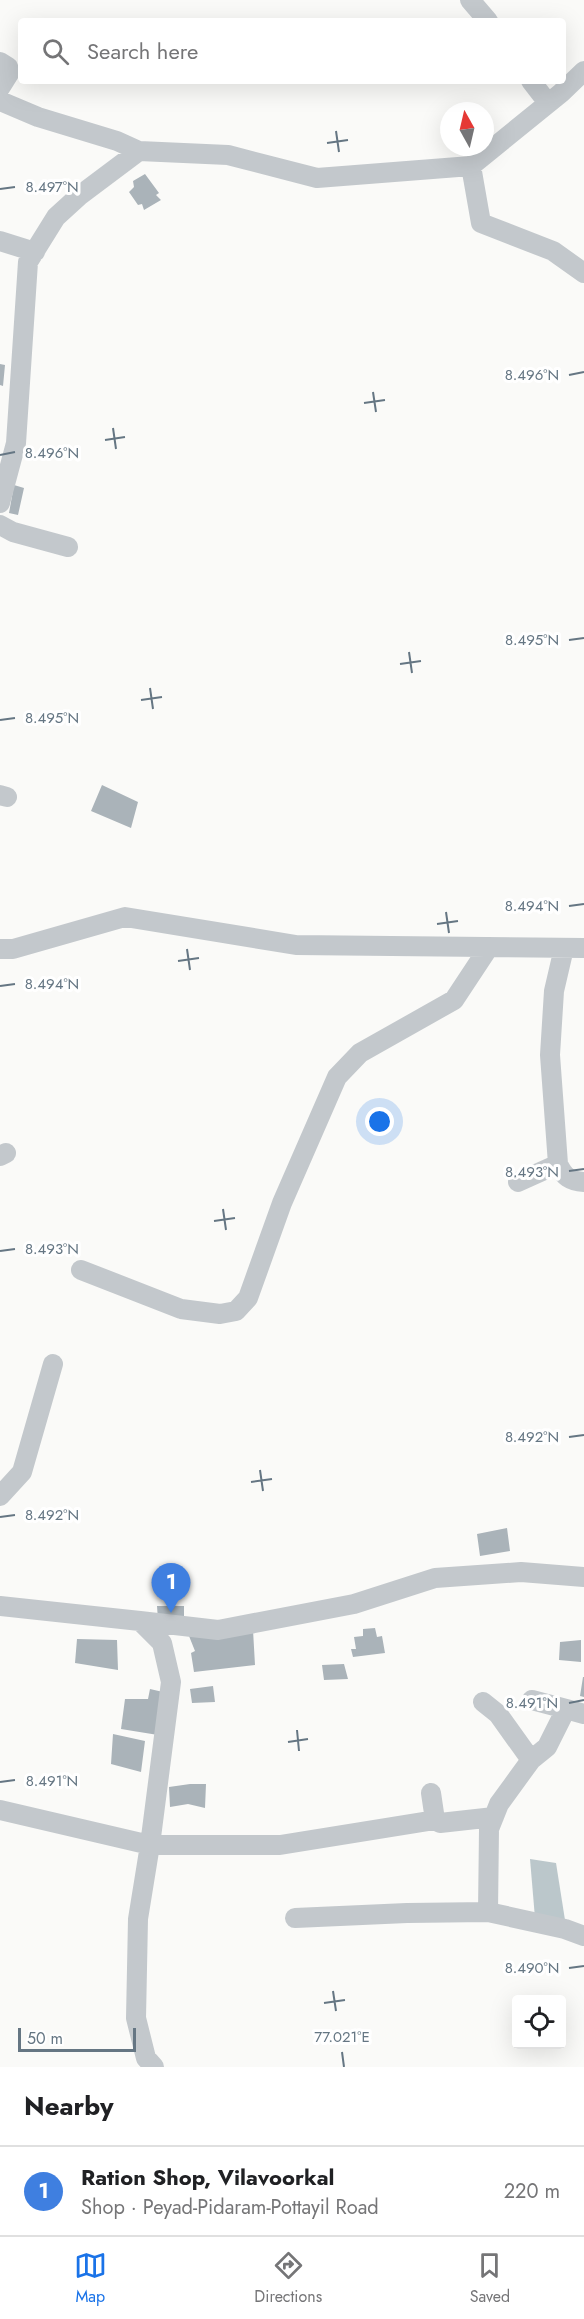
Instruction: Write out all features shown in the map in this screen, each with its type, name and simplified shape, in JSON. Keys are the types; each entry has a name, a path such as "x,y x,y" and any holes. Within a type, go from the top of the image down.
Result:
{"street":[{"path":"470,0 485,18"},
{"path":"0,62 8,67 10,72 0,88"},
{"path":"0,101 38,117 117,141 139,151 228,155 317,178 471,166 584,71"},
{"path":"533,84 548,103"},
{"path":"0,503 16,443 9,399 28,262 56,218 78,196 139,151"},
{"path":"471,166 481,223 553,251 584,273"},
{"path":"0,241 34,252"},
{"path":"0,525 13,532 68,547"},
{"path":"0,949 14,949 125,917 296,945 584,948"},
{"path":"81,1270 181,1309 220,1314 236,1311 248,1298 282,1203 337,1077 360,1053 454,1000 489,947"},
{"path":"564,948 554,991 550,1056 558,1164 562,1175 573,1181 584,1182"},
{"path":"518,1182 558,1164"},
{"path":"0,1496 22,1472 53,1364"},
{"path":"0,1606 218,1630 354,1604 435,1578 521,1572 584,1577"},
{"path":"140,1621 162,1643 171,1682 138,1919 136,2018 146,2058 154,2067"},
{"path":"488,1912 489,1829 494,1817 504,1796 531,1760 547,1747 575,1712 531,1700"},
{"path":"483,1702 498,1714 531,1760"},
{"path":"431,1793 435,1820"},
{"path":"0,1810 150,1845 280,1845 435,1820 443,1823 494,1817"},
{"path":"296,1918 407,1912 488,1912 565,1929 584,1936"}],"shaded area":[{"path":"530,1859 556,1863 565,1920 535,1918"}],"building":[{"path":"145,174 159,193 156,195 161,200 144,210 142,204 138,205 129,192 134,187 133,181"},
{"path":"0,364 5,365 3,386 0,385"},
{"path":"14,485 24,488 18,515 9,513"},
{"path":"102,785 138,802 131,828 91,811"},
{"path":"507,1528 510,1551 480,1556 477,1534"},
{"path":"157,1606 184,1606 184,1620 158,1620"},
{"path":"375,1628 377,1637 382,1636 385,1653 353,1657 351,1649 356,1649 354,1637 363,1636 363,1629"},
{"path":"253,1630 255,1665 194,1672 191,1653 195,1651 189,1636"},
{"path":"77,1639 117,1640 118,1670 75,1663"},
{"path":"581,1640 581,1662 559,1660 560,1642"},
{"path":"344,1664 348,1679 324,1680 322,1665"},
{"path":"584,1677 584,1697 580,1696"},
{"path":"213,1686 215,1702 192,1703 190,1689"},
{"path":"150,1689 163,1692 158,1735 121,1729 125,1699 148,1699"},
{"path":"113,1734 145,1741 141,1772 111,1764"},
{"path":"206,1784 205,1808 188,1804 170,1807 169,1787"}],"place":[{"name":"Ration Shop, Vilavoorkal","path":"171,1613"}]}
